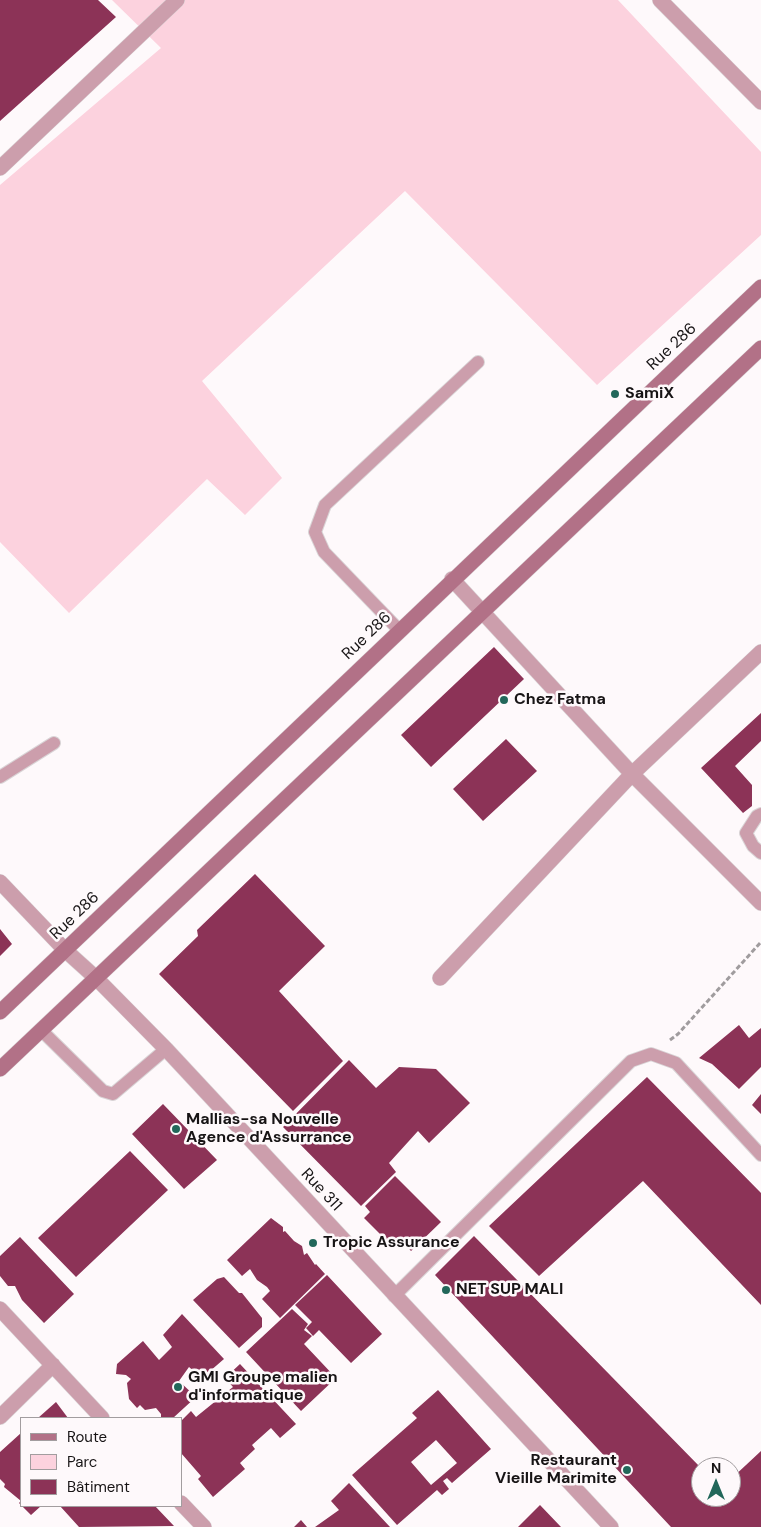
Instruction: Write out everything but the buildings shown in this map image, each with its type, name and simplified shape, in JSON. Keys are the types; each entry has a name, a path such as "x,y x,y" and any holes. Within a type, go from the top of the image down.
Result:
{"street":[{"path":"0,168 176,0"},
{"path":"660,0 761,102"},
{"path":"667,0 761,96"},
{"name":"Rue 286","path":"0,1012 452,579 761,288"},
{"path":"0,1069 761,348"},
{"path":"452,579 483,610 632,774 761,903"},
{"path":"440,978 632,774 761,652"},
{"name":"Rue 311","path":"0,882 64,950 96,978 166,1049 611,1527"},
{"path":"0,1308 101,1417"},
{"path":"0,1417 53,1365"},
{"path":"182,1503 204,1527"}],"lane":[{"path":"399,630 324,552 315,532 325,505 478,362"},
{"path":"0,777 54,743"},
{"path":"761,814 757,816 746,833 753,846 761,853"},
{"path":"41,1030 102,1092 113,1094 166,1049"},
{"path":"394,1296 631,1061 651,1054 676,1063 761,1155"}],"path":[{"path":"651,1054 678,1034 761,942"}],"green space":[{"path":"112,0 618,0 761,152 761,235 597,385 405,191 202,381 282,478 245,515 207,479 69,613 0,542 0,185 161,48"}],"place":[{"name":"SamiX","path":"615,394"},
{"name":"Chez Fatma","path":"504,700"},
{"name":"Mallias-sa Nouvelle Agence d'Assurrance","path":"176,1129"},
{"name":"Tropic Assurance","path":"313,1243"},
{"name":"NET SUP MALI","path":"446,1290"},
{"name":"GMI Groupe malien d'informatique","path":"178,1387"},
{"name":"Restaurant Vieille Marimite","path":"627,1470"}]}
